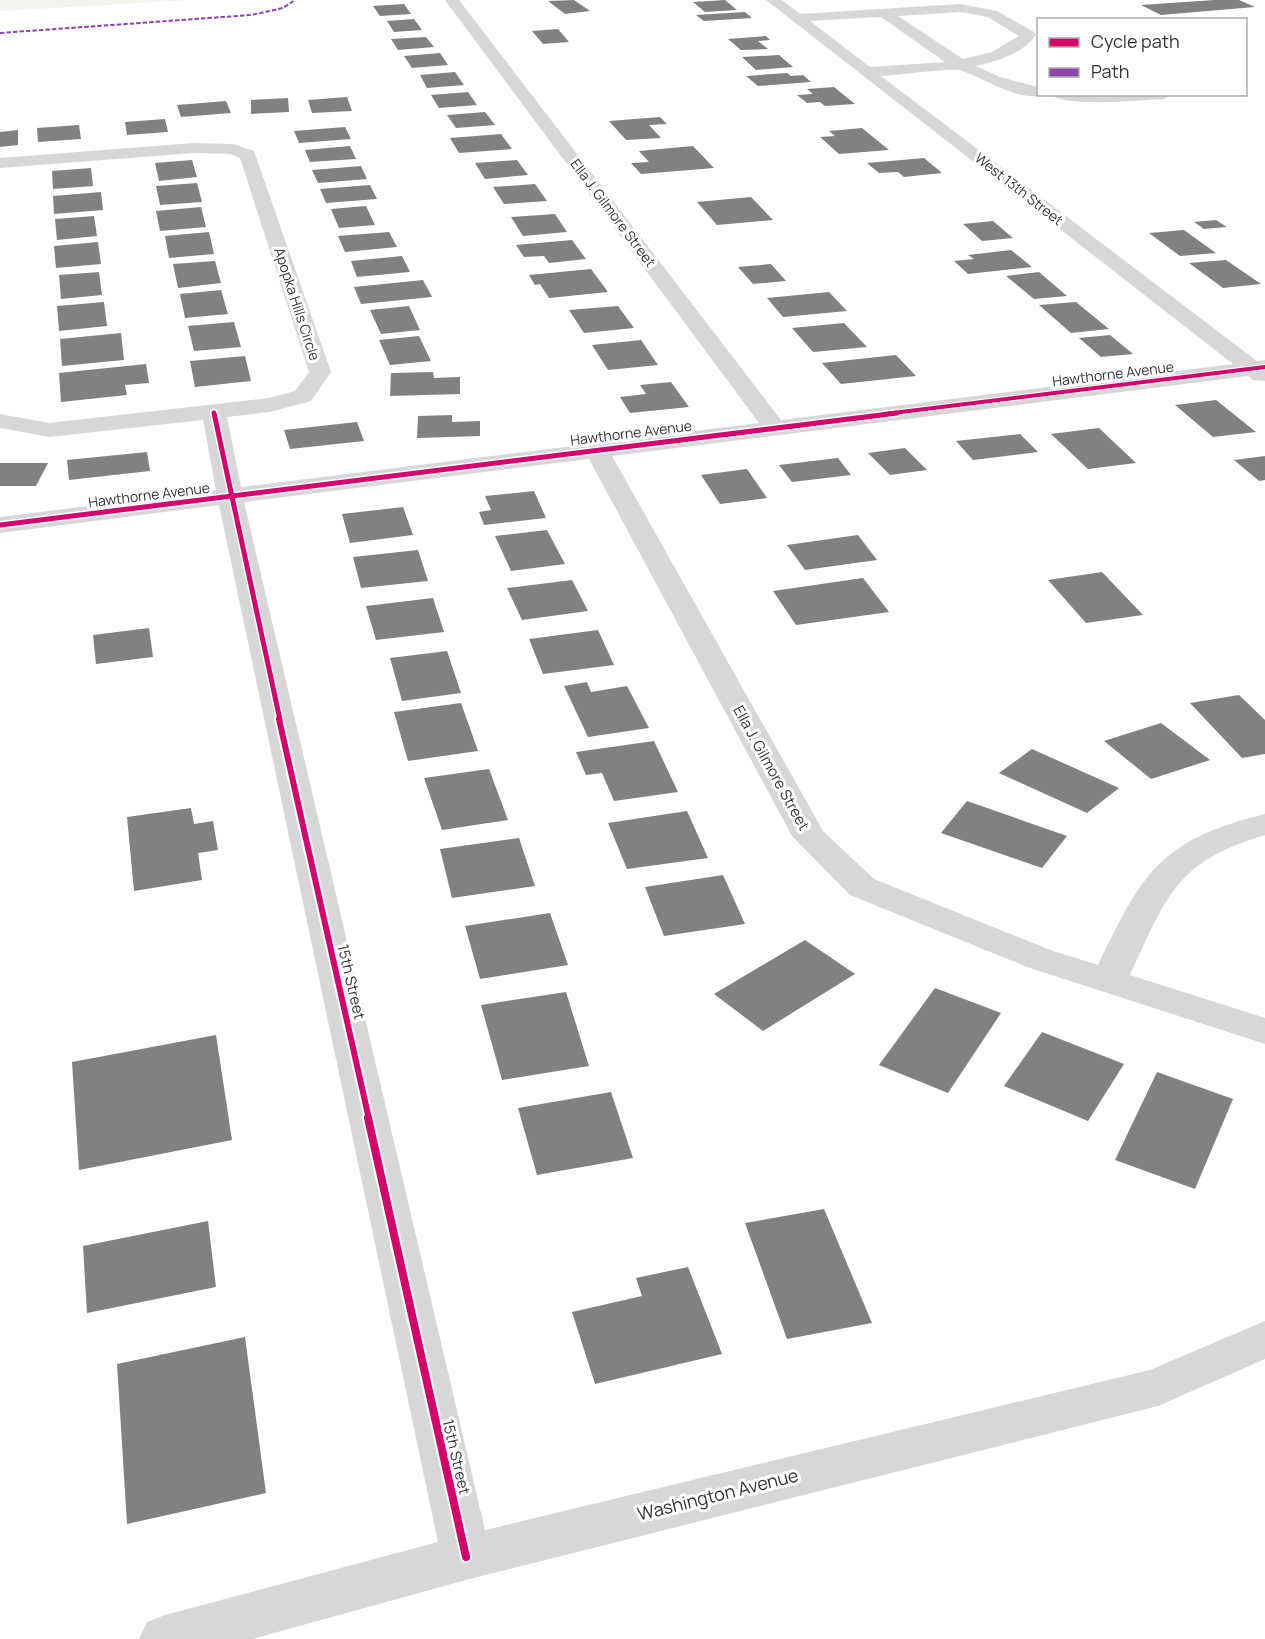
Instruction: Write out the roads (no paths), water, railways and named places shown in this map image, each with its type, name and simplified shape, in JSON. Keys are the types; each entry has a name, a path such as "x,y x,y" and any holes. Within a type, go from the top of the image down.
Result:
{"street":[{"name":"Ella J. Gilmore Street","path":"452,0 774,427"},
{"name":"West 13th Street","path":"773,0 1261,372"},
{"path":"796,18 945,7 974,9 992,14 1029,35 1018,47 959,64 867,72"},
{"path":"883,12 981,77 1037,92"},
{"path":"1084,96 1110,98 1137,96"},
{"name":"Apopka Hills Circle","path":"0,163 194,148 233,149 248,154 320,372 303,396 270,405 49,430 0,421"},
{"name":"Hawthorne Avenue","path":"0,525 774,427 1261,372"},
{"name":"15th Street","path":"214,413 230,497 466,1557"},
{"name":"Ella J. Gilmore Street","path":"596,450 809,836 862,887 1040,958 1265,1030"},
{"path":"1109,980 1161,880 1200,848 1219,838 1265,824"},
{"name":"Washington Avenue","path":"165,1639 466,1557 1158,1387 1265,1339"}]}
